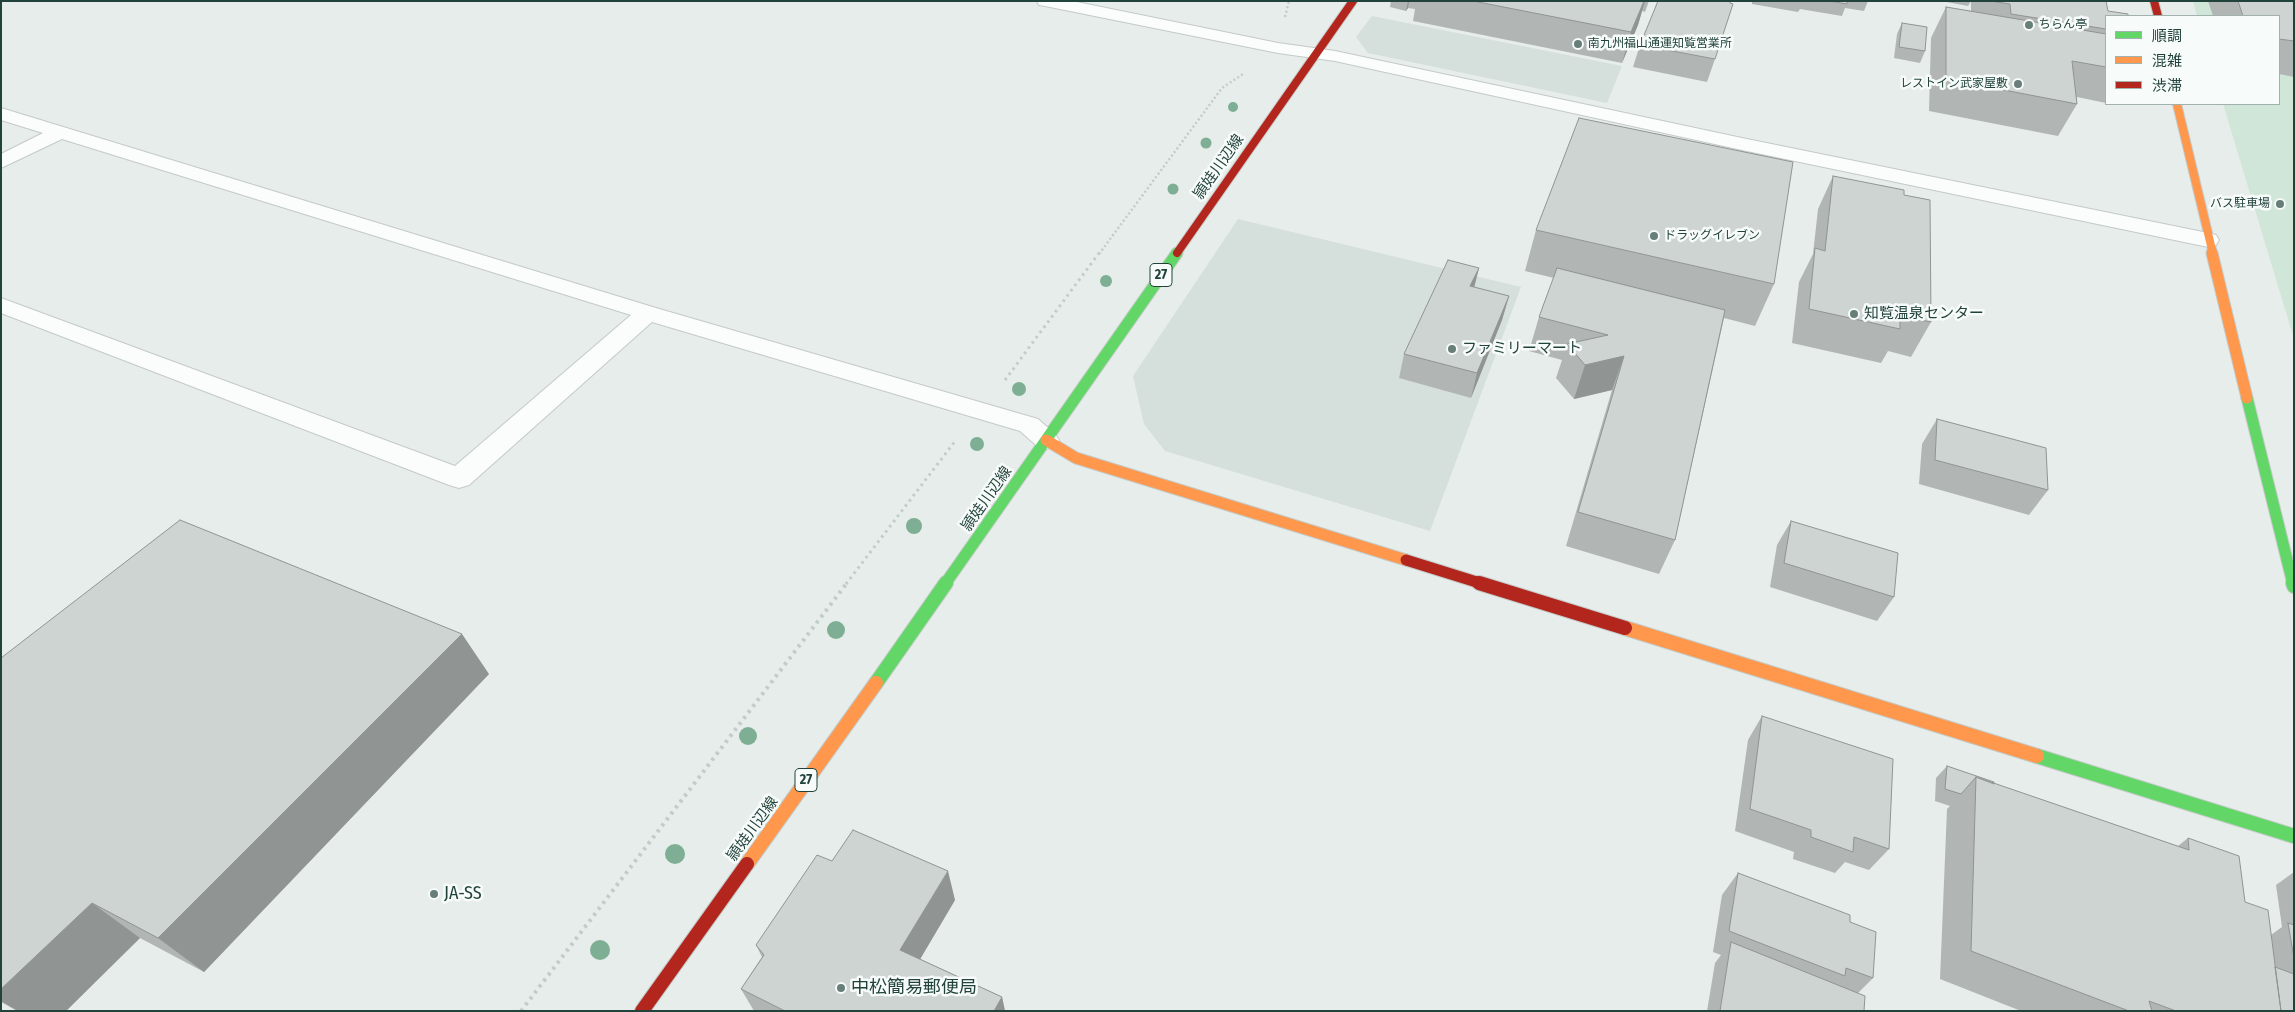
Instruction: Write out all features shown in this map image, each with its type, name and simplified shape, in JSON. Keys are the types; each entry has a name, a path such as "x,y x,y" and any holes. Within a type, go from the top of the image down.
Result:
{"street":[{"path":"1045,1 1278,48 1316,53 2208,240"},
{"name":"頴娃川辺線","path":"642,1011 959,566 1353,1"},
{"path":"2154,1 2158,15"},
{"path":"2177,105 2208,240 2294,586"},
{"path":"1,114 648,313 988,412 1029,425 1046,440 1076,458 2294,836"},
{"path":"1,162 61,132"},
{"path":"1,305 459,478 648,313"}],"path":[{"path":"521,1011 956,441 988,412 1006,378 1222,88 1270,56 1278,48 1283,39 1289,1"}],"shaded area":[{"path":"1372,16 1622,66 1607,103 1368,53 1356,37"},
{"path":"1238,219 1521,287 1430,531 1165,451 1144,424 1133,376"}],"green space":[{"path":"2193,1 2294,1 2294,339 2223,105 2280,105 2280,15 2197,15"}],"building":[{"path":"1473,1 1644,1 1631,32"},
{"path":"1658,1 1730,1 1733,4 1715,59 1640,45"},
{"path":"1829,1 1847,1 1847,4"},
{"path":"1990,1 2106,1 2108,11 2128,15 2105,15 2105,29 2011,14 2010,4"},
{"path":"2238,1 2294,1 2294,41 2280,39 2280,15 2243,15"},
{"path":"1946,7 2105,34 2105,67 2072,61 2077,104 1946,79"},
{"path":"1902,23 1927,27 1925,51 1899,47"},
{"name":"ドラッグイレブン","path":"1579,118 1793,162 1774,284 1536,230"},
{"name":"知覧温泉センター","path":"1833,176 1904,190 1904,195 1930,200 1931,322 1900,316 1900,329 1809,309 1815,248 1825,251"},
{"name":"ファミリーマート","path":"1448,260 1479,268 1470,286 1509,296 1477,373 1404,354"},
{"path":"1557,268 1725,310 1675,540 1578,512 1624,356 1585,365 1567,344 1608,335 1539,317"},
{"path":"1937,419 2046,448 2048,490 1935,460"},
{"path":"180,520 462,634 158,938 92,903 1,989 1,658"},
{"path":"1791,521 1898,553 1894,597 1784,563"},
{"path":"1762,716 1893,759 1889,849 1854,837 1853,852 1811,837 1811,830 1750,809"},
{"path":"1947,766 1994,782 1994,784 1976,777 1961,794 1945,789"},
{"path":"1976,777 2189,850 2188,838 2239,856 2245,902 2268,910 2281,1011 2176,1011 2149,1001 2152,1011 2129,1011 1971,951"},
{"path":"853,830 948,871 900,950 1002,997 994,1011 785,1011 741,989 764,955 756,945 817,855 832,861"},
{"path":"1738,873 1850,915 1850,922 1876,932 1873,978 1846,968 1845,976 1729,931"},
{"path":"2288,923 2294,925 2294,958"},
{"path":"1731,942 1865,996 1864,1011 1720,1011"},
{"path":"2275,967 2294,974 2294,1011 2281,1011"}],"traffic: fast":[{"path":"876,683 1177,253"},
{"path":"2247,398 2294,586"},
{"path":"2037,756 2294,836"}],"traffic: slow":[{"path":"2177,105 2247,398"},
{"path":"1046,440 1076,458 1406,560"},
{"path":"1625,628 2037,756"},
{"path":"747,864 876,683"}],"traffic: jam":[{"path":"1177,253 1353,1"},
{"path":"2154,1 2158,15"},
{"path":"1406,560 1625,628"},
{"path":"642,1011 747,864"}],"place":[{"name":"ちらん亭","path":"2029,25"},
{"name":"南九州福山通運知覧営業所","path":"1578,44"},
{"name":"レストイン武家屋敷","path":"2018,84"},
{"name":"バス駐車場","path":"2280,204"},
{"name":"ドラッグイレブン","path":"1654,236"},
{"name":"知覧温泉センター","path":"1854,314"},
{"name":"ファミリーマート","path":"1452,349"},
{"name":"JA-SS","path":"434,894"},
{"name":"中松簡易郵便局","path":"841,988"}]}
